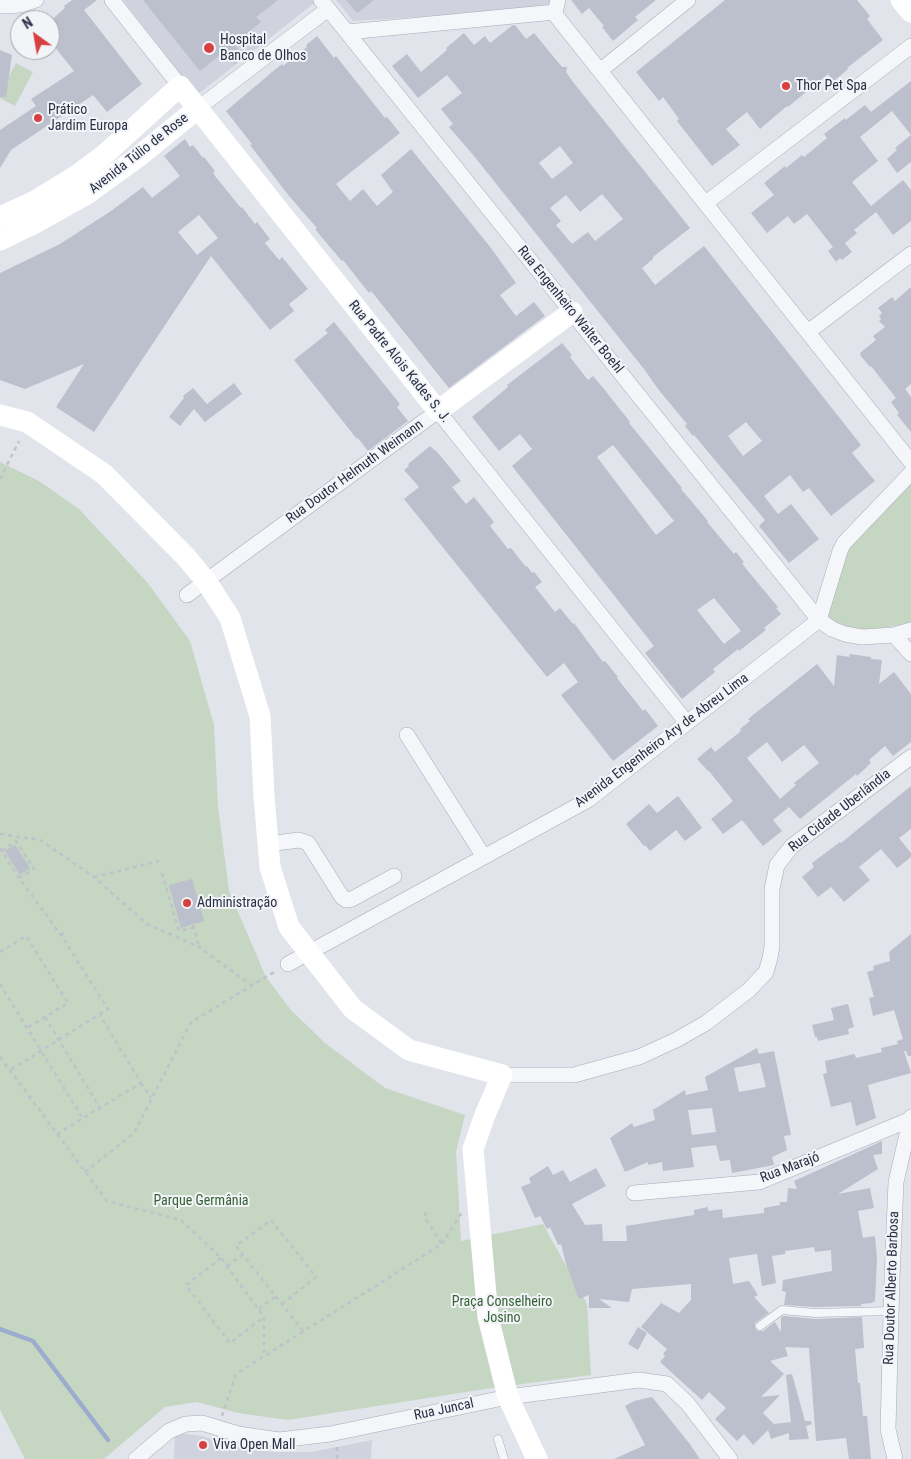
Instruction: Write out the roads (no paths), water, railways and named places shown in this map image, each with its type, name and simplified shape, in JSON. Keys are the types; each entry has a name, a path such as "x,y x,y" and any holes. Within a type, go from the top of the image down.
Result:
{"street":[{"path":"0,6 24,4 36,0"},
{"name":"Rua Padre Alois Kades S. J.","path":"112,0 687,723"},
{"path":"601,70 688,0"},
{"path":"900,0 911,12"},
{"path":"197,109 325,4"},
{"name":"Rua Engenheiro Walter Boehl","path":"325,4 819,620"},
{"path":"347,32 556,6 557,17 911,462"},
{"path":"706,203 911,46"},
{"name":"Avenida Túlio de Rose","path":"0,217 33,202 76,176 103,156 180,86"},
{"name":"Avenida Túlio de Rose","path":"0,240 87,194 138,158 197,109"},
{"path":"123,138 138,158"},
{"path":"808,332 911,254"},
{"name":"Rua Doutor Helmuth Weimann","path":"186,595 572,312"},
{"path":"0,415 27,422 104,474 186,557 206,581 230,618 260,716 270,867 289,927 353,1009 409,1050 502,1076 473,1149 488,1316 508,1397 537,1459"},
{"path":"911,473 844,543 819,620 832,629 862,637 894,635 911,630"},
{"name":"Avenida Engenheiro Ary de Abreu Lima","path":"288,964 588,800 819,620"},
{"path":"894,635 911,654"},
{"path":"407,735 484,857"},
{"name":"Rua Cidade Uberlândia","path":"502,1076 574,1075 639,1057 676,1040 706,1023 749,990 766,972 772,946 772,888 777,865 792,846 911,757"},
{"path":"268,844 299,840 308,843 342,897 346,900 352,899 394,876"},
{"name":"Rua Marajó","path":"634,1193 760,1182 910,1119"},
{"name":"Rua Doutor Alberto Barbosa","path":"895,1459 888,1429 896,1182 910,1119"},
{"name":"Rua Juncal","path":"136,1459 170,1430 186,1424 202,1423 238,1434 279,1440 330,1434 508,1397 639,1380 667,1384 688,1404 730,1459"}],"lane":[{"path":"760,1326 782,1310 815,1313 891,1311"},
{"path":"498,1439 504,1459"}],"waterway":[{"path":"0,1329 33,1341 108,1440"}],"place":[{"name":"Hospital Banco de Olhos","path":"209,48"},
{"name":"Thor Pet Spa","path":"786,86"},
{"name":"Prático Jardim Europa","path":"38,118"},
{"name":"Administração","path":"187,903"},
{"name":"Viva Open Mall","path":"203,1445"}],"park label":[{"name":"Parque Germânia","path":"201,1201"},
{"name":"Praça Conselheiro Josino","path":"502,1310"}]}
